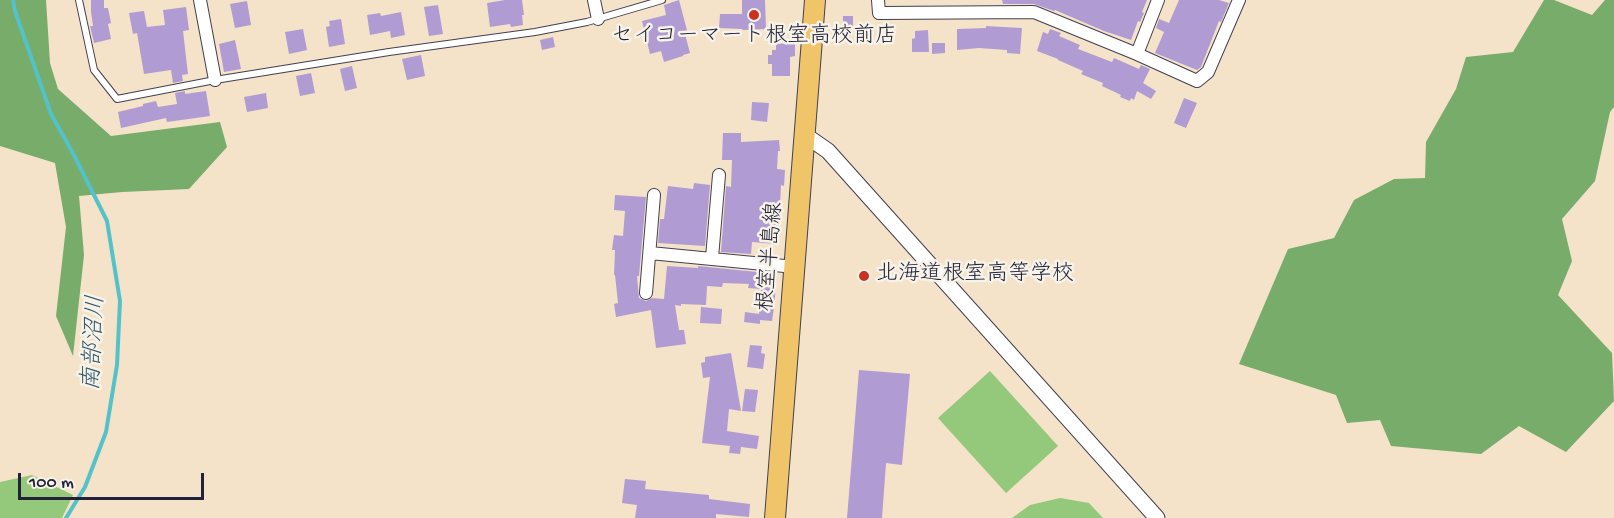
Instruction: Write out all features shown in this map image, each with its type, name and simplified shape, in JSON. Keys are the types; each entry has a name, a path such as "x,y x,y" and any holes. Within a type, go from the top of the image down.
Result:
{"main road":[{"name":"根室半島線","path":"775,518 815,0"}],"street":[{"path":"200,0 215,80"},
{"path":"594,0 598,19"},
{"path":"878,0 879,13 1034,12 1197,81 1208,72 1239,0"},
{"path":"1137,54 1158,0"},
{"path":"805,135 828,150 1157,518"},
{"path":"712,258 719,175"},
{"path":"646,293 654,195"},
{"path":"650,252 795,267"}],"lane":[{"path":"79,0 94,69 117,99 215,80 389,52 535,32 598,19 662,0"}],"green space":[{"path":"0,0 46,0 50,63 58,89 111,136 220,122 227,147 189,189 79,196 84,255 73,356 56,316 66,227 55,163 0,146"},
{"path":"1544,0 1554,0 1592,15 1605,0 1614,0 1614,107 1610,112 1595,181 1562,219 1572,261 1558,295 1612,353 1614,401 1566,452 1519,426 1481,454 1391,446 1380,420 1347,423 1336,395 1239,364 1288,249 1334,238 1354,200 1394,179 1425,178 1426,142 1456,89 1466,57 1513,52"},
{"path":"990,371 1058,446 1006,493 938,418"},
{"path":"32,475 73,495 62,518 0,518 0,482"},
{"path":"1060,498 1089,503 1103,518 1012,518 1030,505"}],"building":[{"path":"91,0 104,0 104,8 108,8 111,23 108,24 111,39 94,43 90,26 93,26"},
{"path":"522,0 523,25 490,27 487,3"},
{"path":"679,0 688,34 685,34 690,53 664,62 661,51 650,54 642,21 666,15 664,5"},
{"name":"セイコーマート根室高校前店","path":"742,0 765,0 766,29 719,28 720,14 742,14"},
{"path":"1002,0 1147,0 1142,12 1144,13 1140,22 1138,21 1131,40 1055,10 1034,4 1003,4"},
{"path":"1179,0 1219,0 1229,3 1221,22 1219,21 1201,67 1197,70 1155,53 1164,32 1156,28 1159,19 1169,23"},
{"path":"247,1 251,25 235,28 230,4"},
{"path":"438,5 443,34 429,36 424,7"},
{"path":"186,7 189,30 183,31 188,74 182,75 183,81 173,83 171,70 144,74 137,33 133,34 129,13 144,11 147,27 165,25 163,10"},
{"path":"401,12 405,35 391,38 390,31 370,35 367,15 380,13 381,16"},
{"path":"843,16 853,16 853,29 843,29"},
{"path":"341,19 345,44 329,47 326,27 330,26 329,21"},
{"path":"986,26 1022,28 1020,54 1007,53 1007,50 979,48 957,50 957,29 986,28"},
{"path":"303,29 307,50 289,54 285,32"},
{"path":"1050,29 1061,33 1059,36 1080,45 1078,49 1112,62 1114,58 1139,69 1141,65 1150,69 1143,83 1156,91 1151,99 1137,91 1134,100 1131,98 1130,101 1120,97 1121,95 1102,86 1103,83 1081,74 1083,71 1037,51 1043,32 1048,34"},
{"path":"928,30 929,52 912,52 912,39 915,38 915,31"},
{"path":"553,37 555,47 542,50 540,40"},
{"path":"235,40 241,69 224,72 219,44"},
{"path":"795,43 795,56 790,57 790,76 772,76 772,64 768,64 768,55 772,55 772,50 776,50 776,44"},
{"path":"932,43 945,43 945,53 932,54"},
{"path":"421,55 425,76 407,80 402,59"},
{"path":"352,66 357,88 345,91 340,69"},
{"path":"311,73 315,93 300,96 296,76"},
{"path":"185,91 185,94 206,91 210,116 167,122 166,118 121,128 118,112 156,101 158,107 177,104 175,93"},
{"path":"266,93 268,108 247,112 244,97"},
{"path":"1184,98 1197,103 1186,128 1174,123"},
{"path":"752,102 769,103 767,122 751,120"},
{"path":"723,133 741,133 741,142 779,140 777,169 785,170 784,186 781,185 778,244 752,242 751,254 721,252 726,186 731,187 732,160 722,160"},
{"path":"694,183 710,185 705,246 658,243 660,219 664,219 668,186 693,189"},
{"path":"615,195 646,197 639,276 637,276 639,298 646,301 652,298 664,299 667,266 698,268 698,266 777,274 772,321 760,320 760,324 744,322 745,312 759,314 761,289 748,288 749,284 723,283 722,287 707,286 706,305 675,305 679,330 684,330 686,344 656,348 651,310 616,317 614,304 618,303 614,275 615,250 612,250 614,235 623,236 625,211 614,210"},
{"path":"701,307 722,309 721,324 700,323"},
{"path":"750,345 762,346 761,353 765,354 763,369 747,367"},
{"path":"731,353 741,411 729,409 727,431 759,436 757,449 741,447 740,454 729,453 730,446 702,443 710,377 703,378 701,363 705,362 705,357"},
{"path":"859,370 910,374 902,465 886,463 882,518 847,518"},
{"path":"745,389 758,390 755,412 742,411"},
{"path":"625,479 646,481 645,489 709,495 709,499 750,504 749,517 716,514 716,518 635,518 637,505 622,503"}],"waterway":[{"name":"南部沼川","path":"13,0 51,114 107,221 120,301 117,365 106,432 85,487 66,518"}],"place":[{"name":"セイコーマート根室高校前店","path":"754,15"},
{"name":"北海道根室高等学校","path":"864,276"}]}
